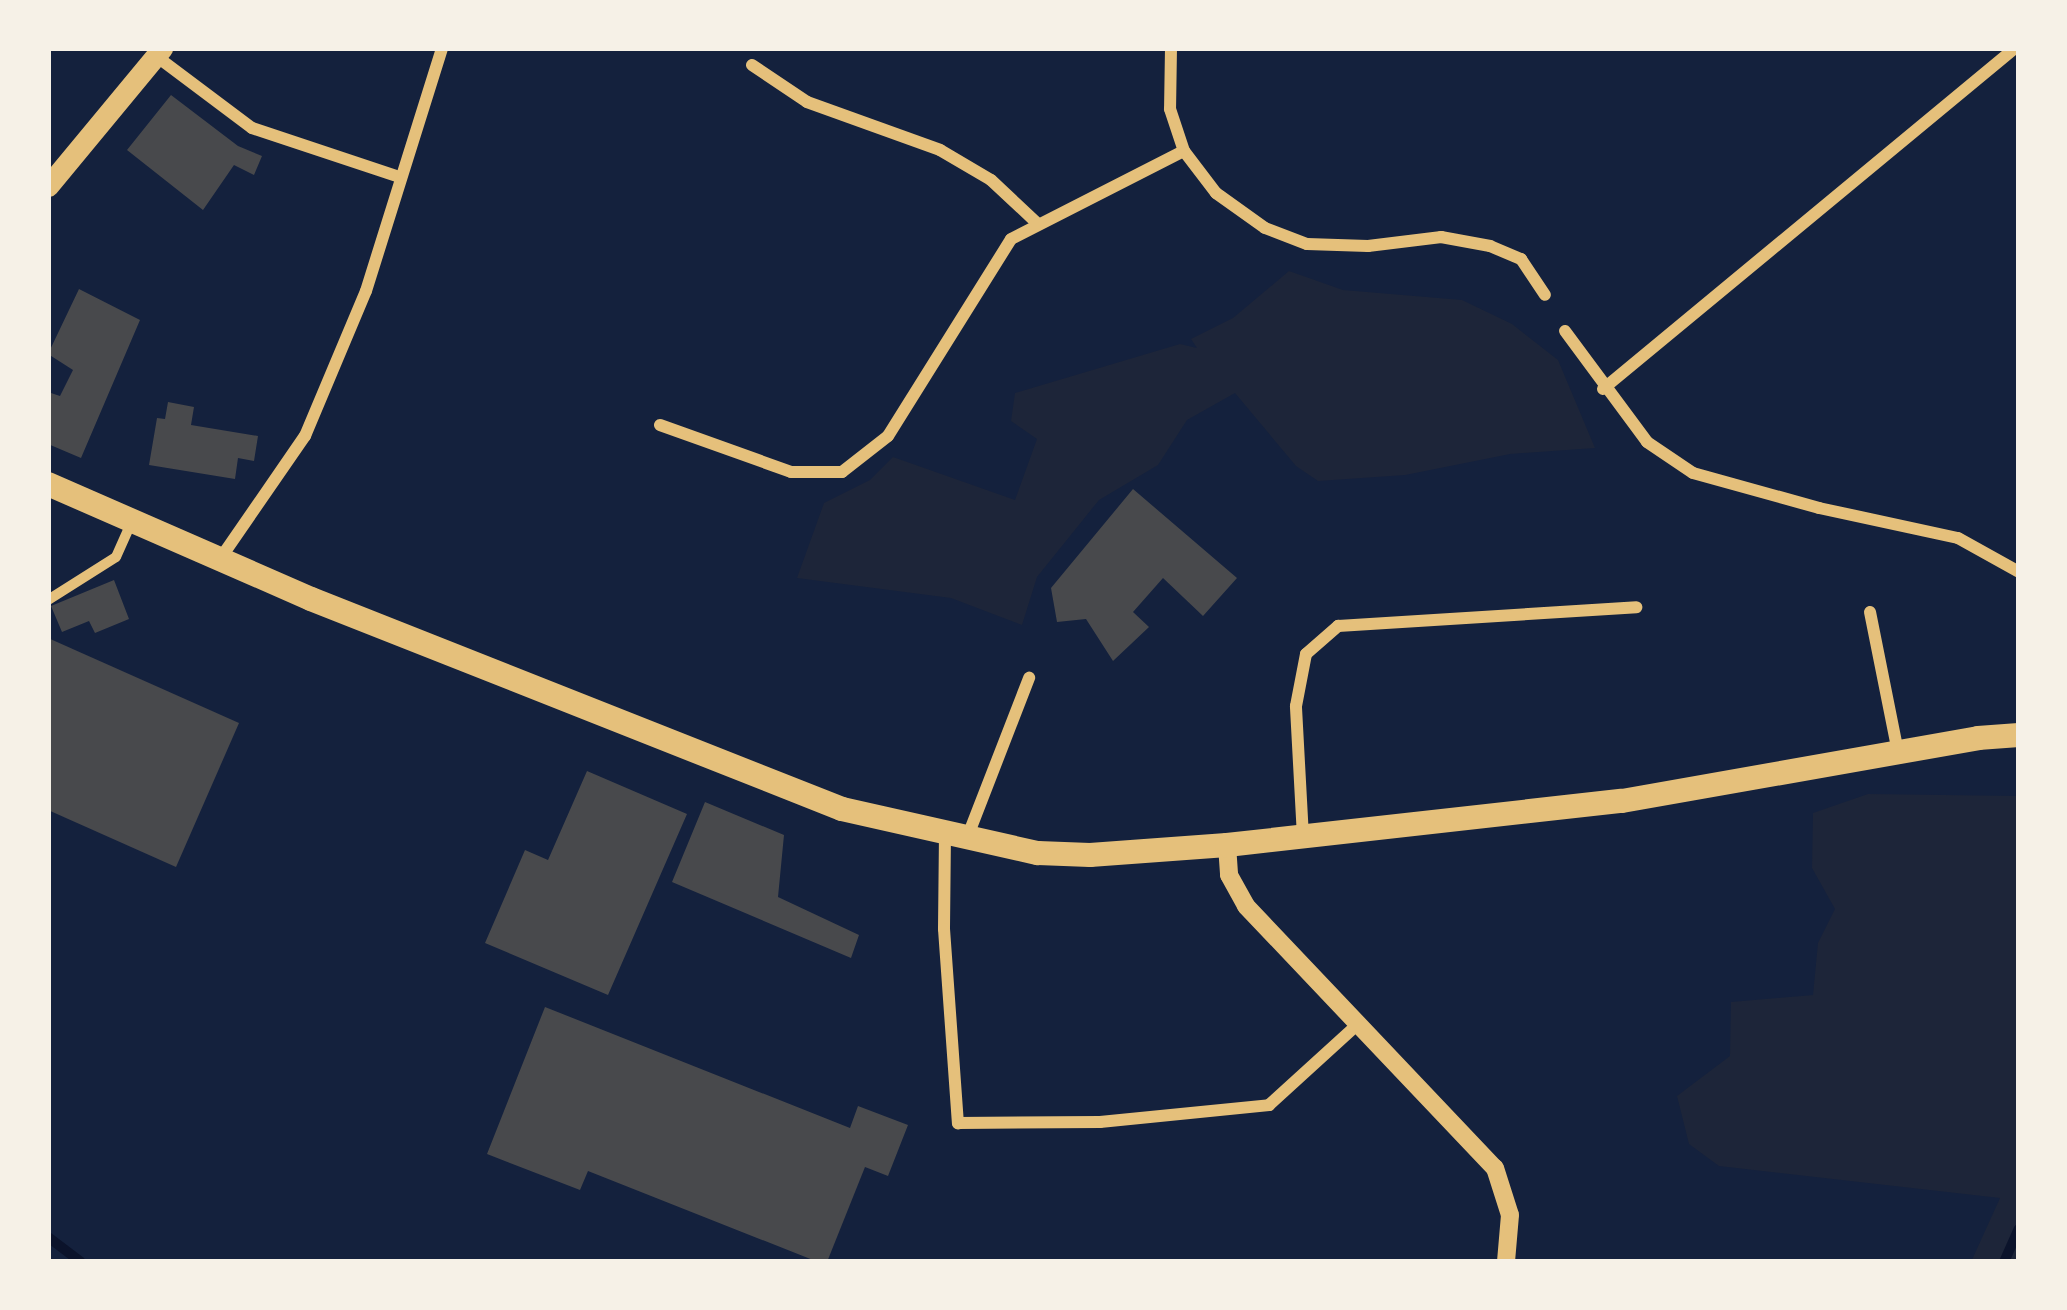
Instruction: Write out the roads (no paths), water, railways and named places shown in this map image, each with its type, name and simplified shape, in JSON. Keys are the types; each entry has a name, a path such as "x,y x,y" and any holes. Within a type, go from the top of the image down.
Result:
{"main road":[{"path":"50,180 159,52"},
{"path":"48,484 219,560 842,809 1038,853 1090,856 1227,845 1622,801 2019,735"}],"street":[{"path":"219,560 305,436 366,290 442,48"},
{"path":"1171,48 1170,109 1184,152 1216,193 1265,228 1307,244 1368,246 1441,237 1490,246 1521,259 1545,295"},
{"path":"1603,389 2014,48"},
{"path":"159,52 252,128 399,177"},
{"path":"752,65 808,101 940,150 991,180 1037,223"},
{"path":"660,425 791,472 842,472 889,436 993,261 1011,239 1184,152"},
{"path":"1564,331 1647,442 1693,472 1819,508 1958,538 2019,572"},
{"path":"48,600 116,557 132,523"},
{"path":"1303,837 1296,706 1306,654 1338,626 1636,607"},
{"path":"1870,612 1898,753"},
{"path":"1029,678 956,836 944,928 958,1123 1100,1122 1270,1105 1359,1023"},
{"path":"1227,845 1229,875 1246,906 1495,1168 1510,1215 1506,1262"}],"waterway":[{"path":"2004,1262 2019,1229"},
{"path":"48,1237 81,1262"}]}
